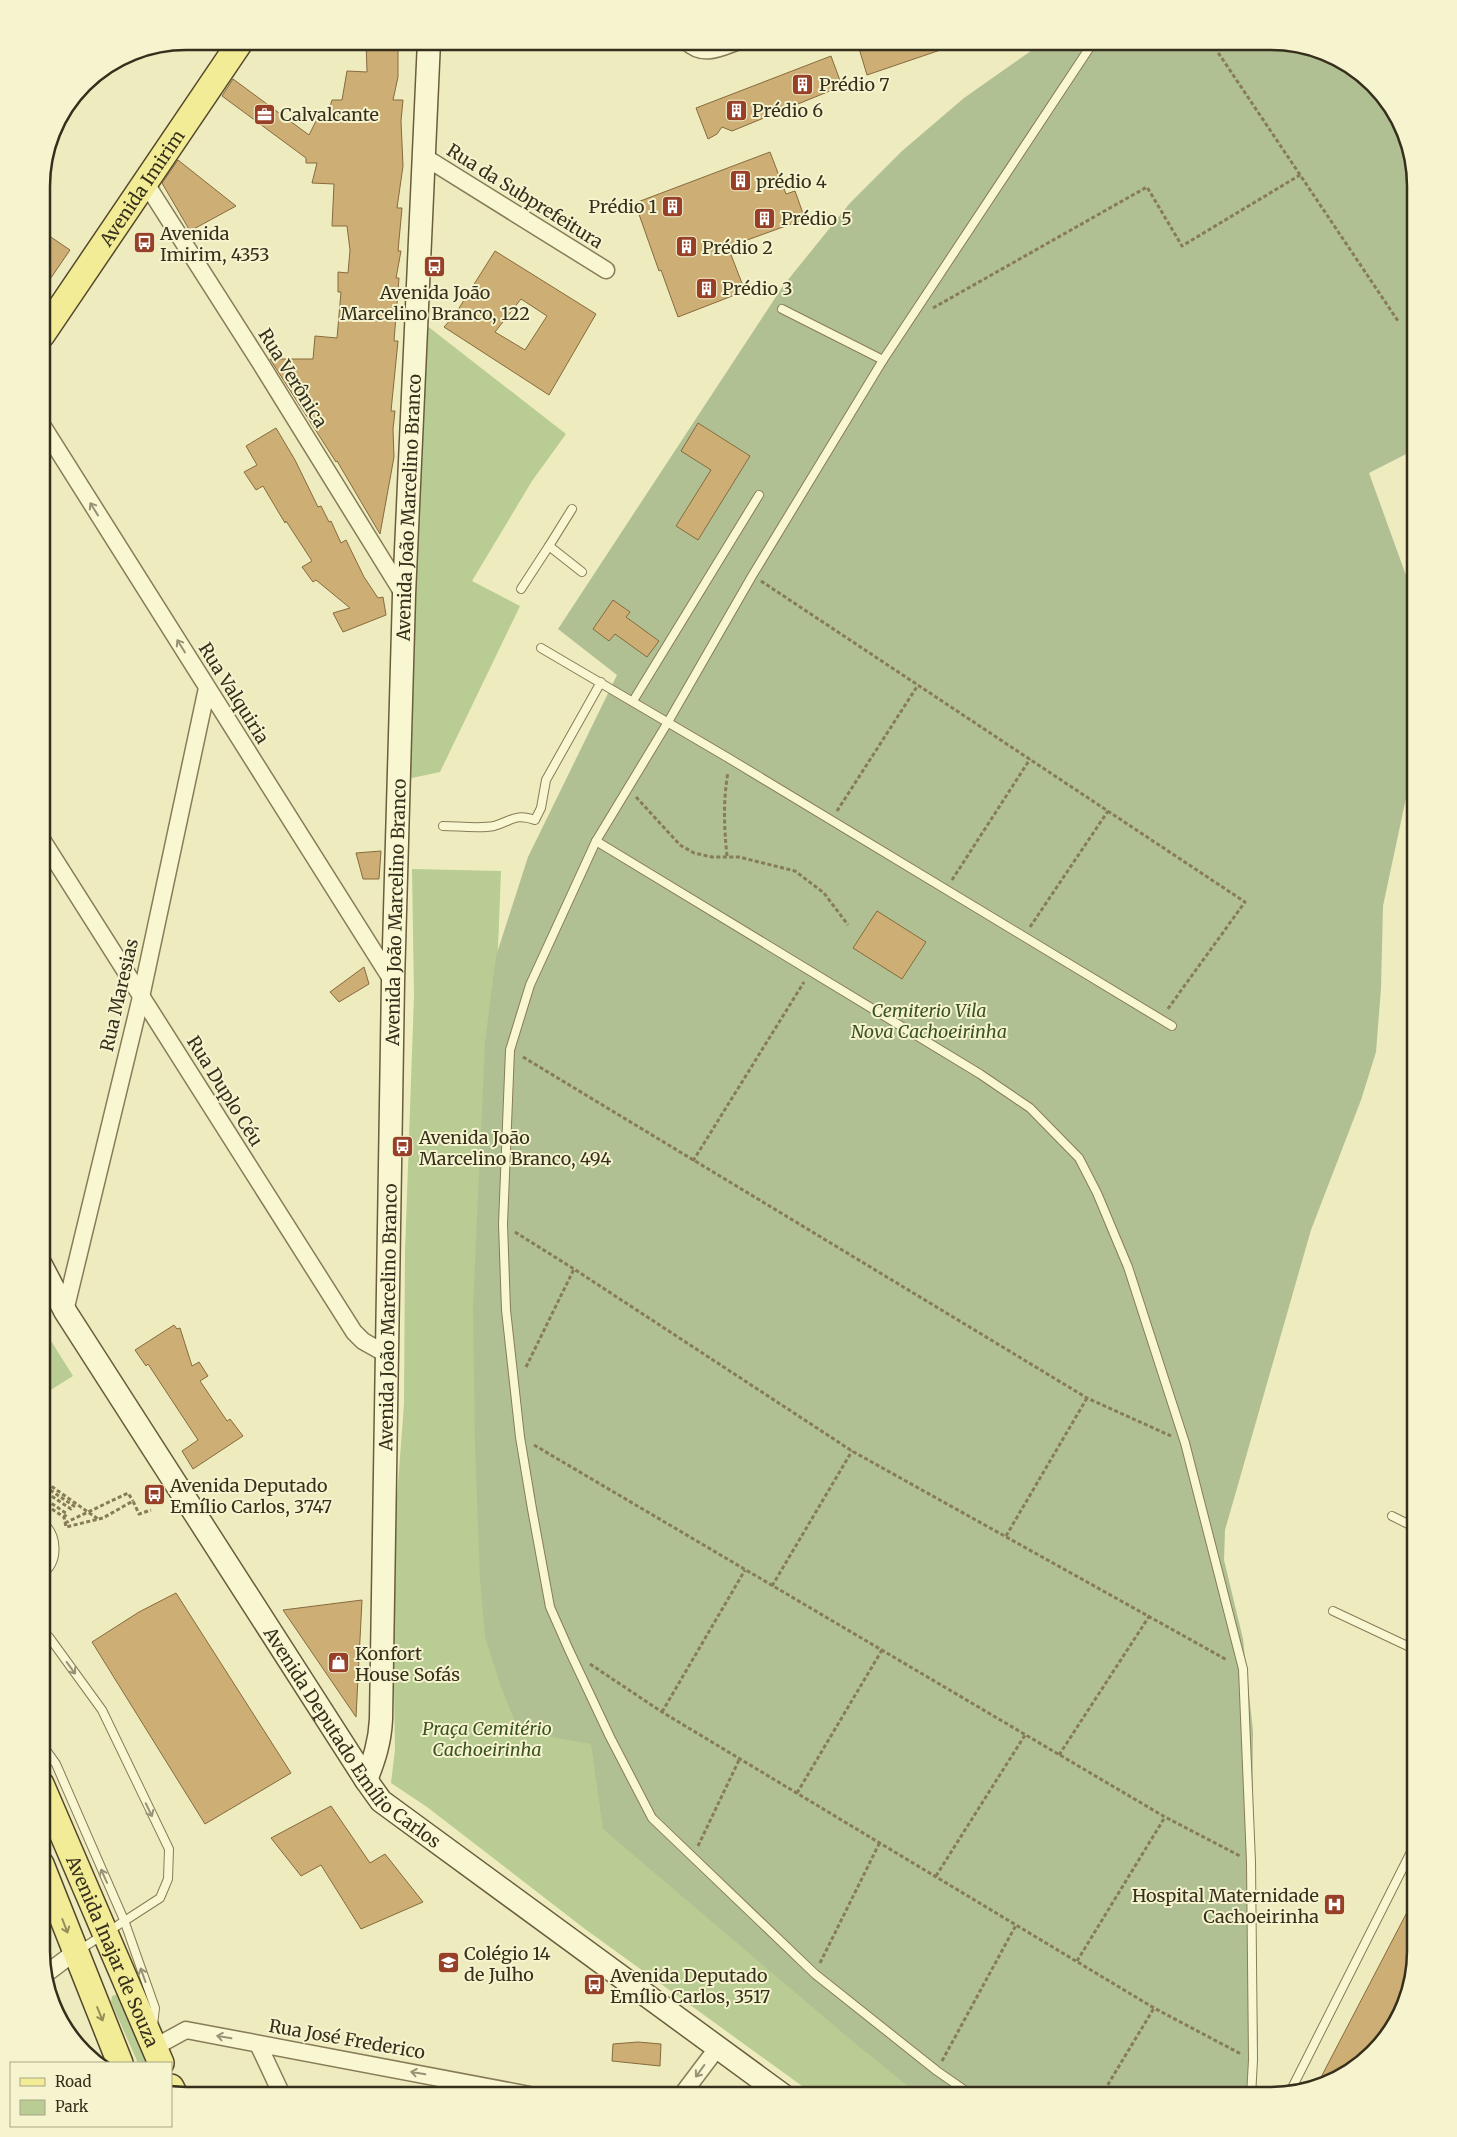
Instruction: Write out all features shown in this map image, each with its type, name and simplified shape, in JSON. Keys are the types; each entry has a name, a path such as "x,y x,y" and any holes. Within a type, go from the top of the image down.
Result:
{"main road":[{"name":"Avenida Imirim","path":"50,316 145,182 235,50"},
{"name":"Avenida Inajar de Souza","path":"50,1801 115,1926 156,2050"},
{"name":"Avenida Inajar de Souza","path":"50,1887 120,2062"}],"street":[{"name":"Avenida João Marcelino Branco","path":"366,1780 375,1758 380,1738 381,1719 393,982 404,596 429,50"},
{"path":"700,50 710,52 715,50"},
{"name":"Rua da Subprefeitura","path":"423,156 606,270"},
{"name":"Rua Verônica","path":"145,182 256,356 404,596"},
{"name":"Rua Valquiria","path":"50,437 206,688 393,982"},
{"name":"Rua Maresias","path":"65,1311 141,997 206,688"},
{"name":"Rua Duplo Céu","path":"50,852 354,1332 363,1342 386,1354"},
{"name":"Avenida Deputado Emílio Carlos","path":"50,1282 65,1311 381,1801 772,2087"},
{"path":"51,1970 75,1952"},
{"name":"Rua José Frederico","path":"156,2050 186,2030 475,2087"},
{"path":"258,2044 278,2087"},
{"path":"688,2087 718,2047"}],"lane":[{"path":"960,2087 937,2071 815,1974 652,1818 610,1738 550,1607 520,1437 506,1310 503,1224 510,1050 530,985 596,841 668,722 752,576 883,360 1089,50"},
{"path":"782,309 883,360"},
{"path":"633,701 759,495"},
{"path":"521,589 572,509"},
{"path":"549,546 582,572"},
{"path":"541,648 730,758 1172,1026"},
{"path":"443,826 493,826 515,817 524,816 535,820 541,808 546,780 601,682"},
{"path":"596,841 980,1074 1030,1108 1079,1158 1097,1193 1128,1267 1185,1443 1243,1669 1251,1862 1251,2087"},
{"path":"1392,1516 1407,1524"},
{"path":"50,1530 55,1548 50,1565"},
{"path":"1333,1611 1407,1646"},
{"path":"50,1638 102,1710 168,1849 168,1879 160,1898 75,1952"},
{"path":"50,1756 56,1764 115,1926"},
{"path":"1294,2085 1407,1860"}],"path":[{"path":"1216,50 1398,321"},
{"path":"910,322 1147,187 1182,246 1300,175"},
{"path":"752,576 1245,902 1160,1019"},
{"path":"831,820 918,685"},
{"path":"727,856 724,795 730,758"},
{"path":"946,889 1030,759"},
{"path":"628,787 655,820 680,845 694,854 712,857 727,856 795,871 824,893 848,925"},
{"path":"1024,936 1108,811"},
{"path":"693,1161 811,970"},
{"path":"510,1050 1087,1398 1185,1443"},
{"path":"503,1224 574,1268 852,1451 1150,1615 1243,1669"},
{"path":"515,1387 574,1268"},
{"path":"1006,1536 1087,1398"},
{"path":"520,1437 1165,1817 1251,1862"},
{"path":"772,1586 852,1451"},
{"path":"50,1485 98,1519"},
{"path":"50,1490 74,1506 71,1509 50,1495"},
{"path":"65,1523 128,1493 138,1514 151,1510"},
{"path":"50,1502 67,1514 64,1517 66,1527 98,1519 133,1501"},
{"path":"50,1508 64,1517"},
{"path":"662,1712 745,1570"},
{"path":"1059,1755 1150,1615"},
{"path":"569,1650 662,1712 1077,1962 1154,2008 1252,2060"},
{"path":"797,1793 882,1650"},
{"path":"936,1876 1026,1735"},
{"path":"692,1857 740,1758"},
{"path":"1077,1962 1165,1817"},
{"path":"815,1974 880,1842"},
{"path":"937,2071 1016,1924"},
{"path":"1106,2087 1154,2008"}],"green space":[{"name":"Cemiterio Vila Nova Cachoeirinha","path":"1032,50 1280,50 1315,57 1347,73 1361,84 1373,96 1389,118 1397,134 1406,168 1407,454 1369,473 1407,578 1407,792 1383,906 1381,988 1376,1052 1361,1100 1311,1230 1225,1530 1224,1560 1243,1639 1253,1731 1252,1859 1258,2040 1256,2087 909,2087 603,1829 591,1744 519,1731 501,1687 485,1637 480,1579 475,1445 473,1307 485,1043 496,956 528,857 617,675 558,629 783,286 850,203 902,151 964,98"},
{"path":"426,325 566,434 532,481 472,581 520,606 440,772 407,779"},
{"name":"Praça Cemitério Cachoeirinha","path":"412,869 501,871 493,1074 947,2087 804,2087 585,1929 427,1807 391,1783 395,1750 392,1563 404,1404 405,1252 414,996"},
{"path":"50,1339 73,1376 50,1390"},
{"path":"122,1993 153,2062 138,2062 111,2002 112,1996"}],"building":[{"path":"366,50 398,50 398,77 393,100 403,100 401,121 403,166 397,208 402,208 398,251 401,251 396,278 399,278 394,341 398,341 391,411 395,411 393,429 394,457 380,534 337,461 270,359 313,359 315,336 337,338 341,292 338,292 338,272 348,273 350,250 347,226 332,226 334,184 312,183 317,163 306,163 306,158 222,96 233,79 309,135 317,119 326,119 332,100 342,100 347,71 367,72"},
{"path":"860,50 940,50 867,75"},
{"path":"831,56 842,86 732,131 722,127 717,134 708,139 696,108"},
{"path":"770,152 786,194 795,191 805,219 728,247 745,291 678,317 661,270 659,271 635,203"},
{"path":"178,160 236,206 190,231 162,183"},
{"path":"50,236 70,250 50,279"},
{"path":"495,251 596,314 549,395 444,327 454,316","holes":["521,299 547,316 525,350 495,332"]},
{"path":"698,423 750,456 698,540 676,526 711,470 681,451"},
{"path":"276,428 295,460 318,507 321,506 329,522 331,521 341,543 346,540 364,577 378,598 383,597 386,615 343,632 333,613 350,608 316,580 313,582 302,567 312,561 286,521 285,523 263,486 256,490 244,472 257,465 246,446"},
{"path":"613,600 630,612 626,617 659,641 647,657 615,634 609,641 593,629"},
{"path":"381,851 379,879 363,879 356,853"},
{"path":"877,911 926,942 902,979 853,948"},
{"path":"364,967 369,984 339,1002 330,992"},
{"path":"174,1325 177,1329 180,1328 192,1366 199,1362 208,1376 200,1381 227,1421 230,1419 243,1436 193,1469 182,1451 198,1440 148,1364 146,1366 135,1350"},
{"path":"176,1593 291,1773 205,1824 92,1642 139,1612"},
{"name":"Konfort House Sofás","path":"362,1600 356,1717 283,1610"},
{"path":"331,1806 370,1863 385,1854 423,1902 361,1929 321,1865 301,1876 271,1838"},
{"path":"1407,1912 1406,1969 1397,2003 1389,2019 1379,2034 1354,2059 1321,2078"},
{"path":"638,2042 661,2044 660,2066 612,2061 613,2044"}],"place":[{"name":"Prédio 7","path":"803,84"},
{"name":"Prédio 6","path":"736,110"},
{"name":"Calvalcante","path":"264,114"},
{"name":"prédio 4","path":"740,181"},
{"name":"Prédio 1","path":"673,206"},
{"name":"Prédio 5","path":"765,218"},
{"name":"Avenida Imirim, 4353","path":"144,243"},
{"name":"Prédio 2","path":"686,247"},
{"name":"Avenida João Marcelino Branco, 122","path":"435,267"},
{"name":"Prédio 3","path":"706,288"},
{"name":"Avenida João Marcelino Branco, 494","path":"403,1147"},
{"name":"Avenida Deputado Emílio Carlos, 3747","path":"154,1495"},
{"name":"Konfort House Sofás","path":"339,1663"},
{"name":"Hospital Maternidade Cachoeirinha","path":"1335,1905"},
{"name":"Colégio 14 de Julho","path":"448,1963"},
{"name":"Avenida Deputado Emílio Carlos, 3517","path":"594,1985"}]}
